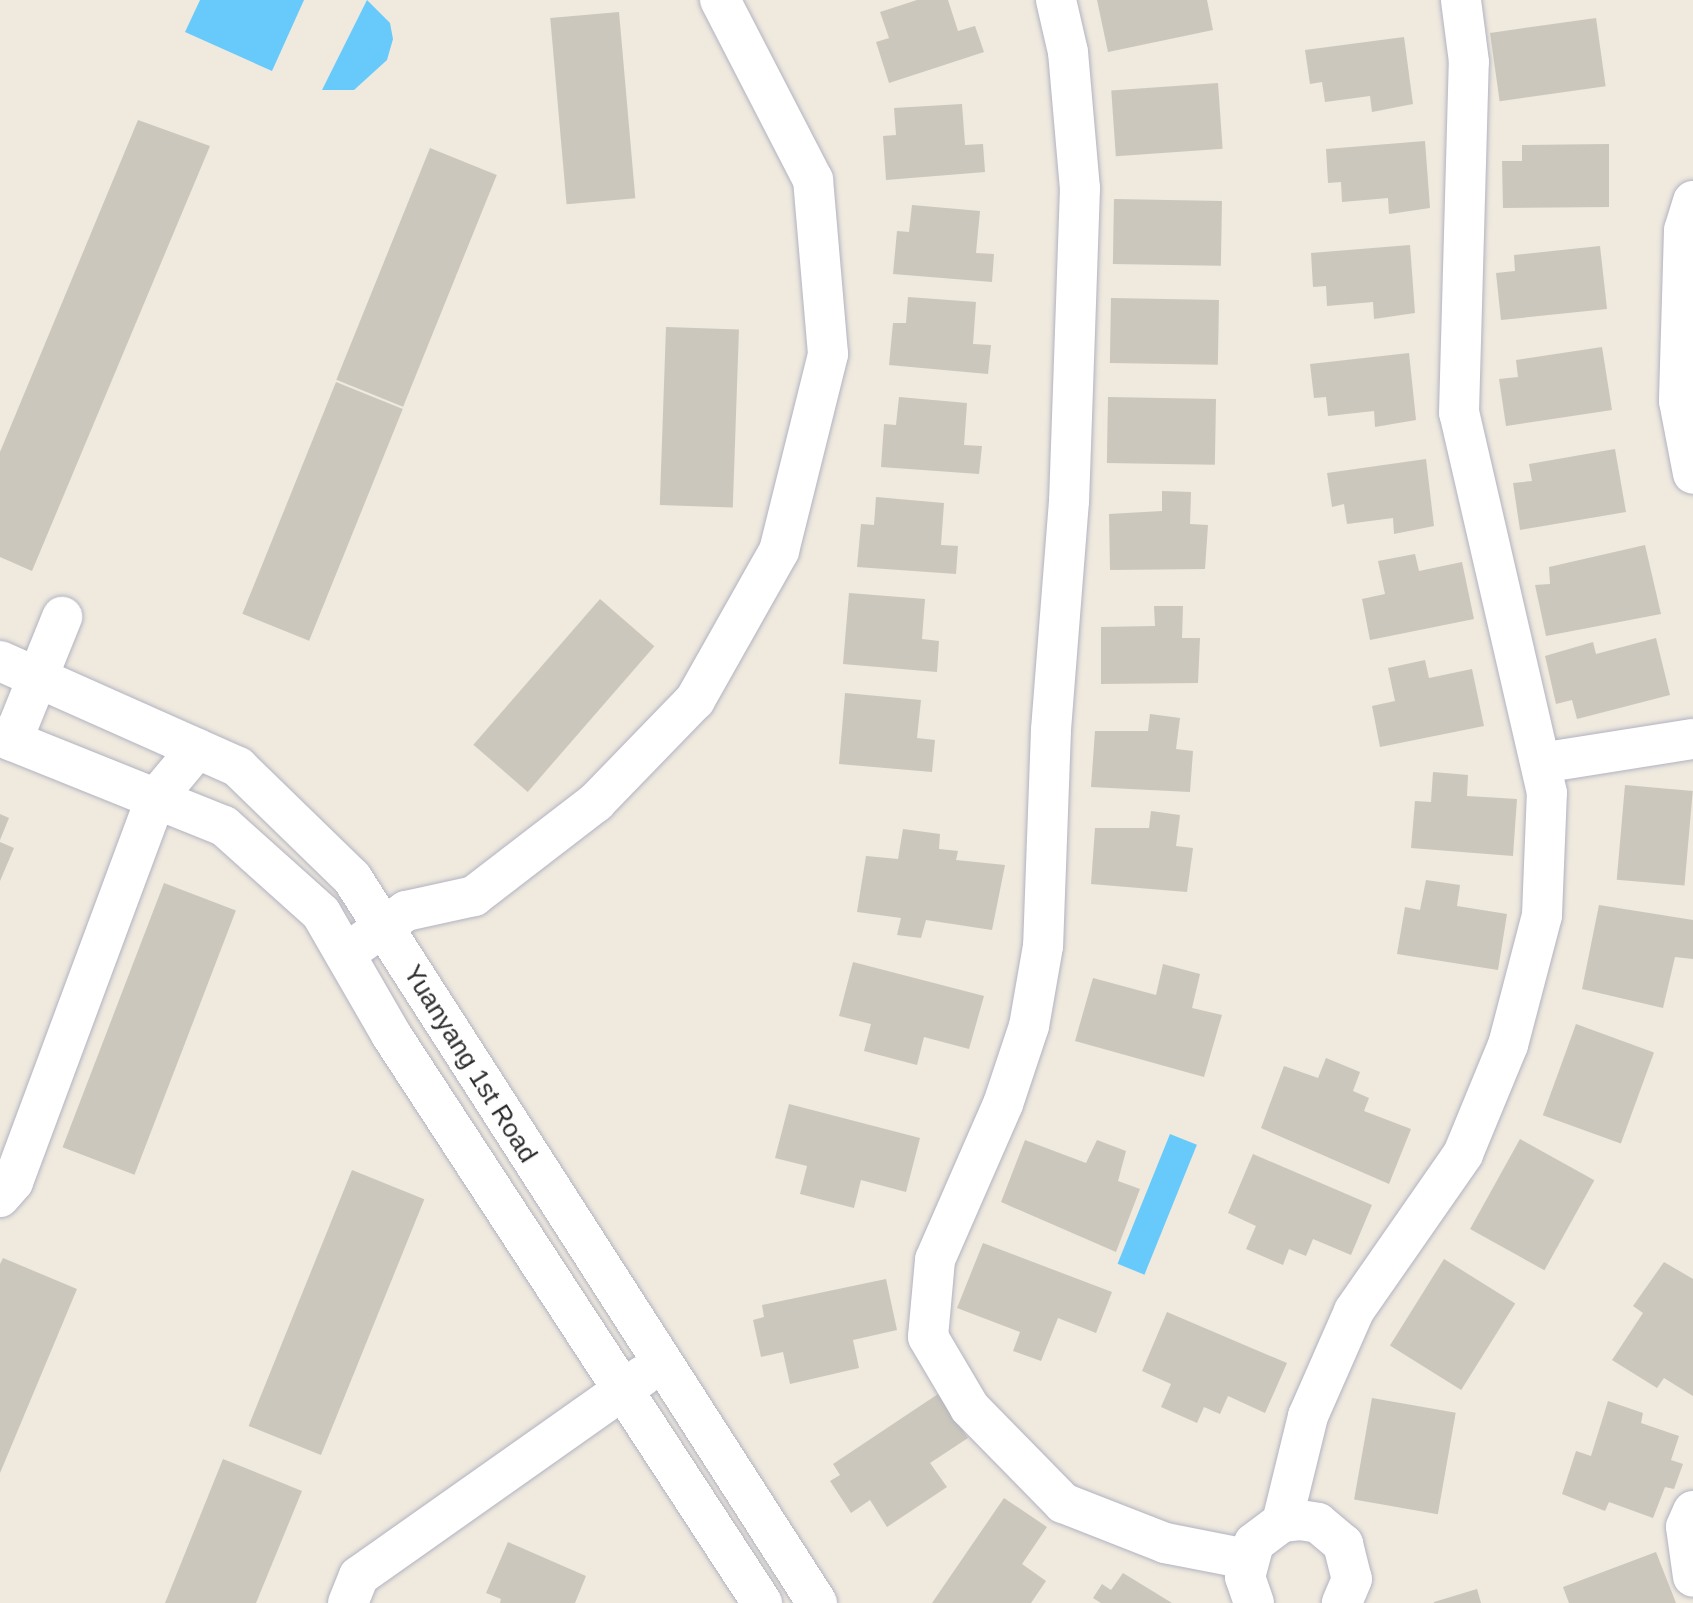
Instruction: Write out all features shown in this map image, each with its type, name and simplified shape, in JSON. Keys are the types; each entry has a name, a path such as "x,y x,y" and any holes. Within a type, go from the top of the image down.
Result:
{"street":[{"path":"345,954 395,919 474,896 596,802 695,700 779,551 828,354 813,180 720,0"},
{"path":"1056,0 1068,52 1080,188 1070,485 1051,730 1043,946 1029,1026 1003,1104 935,1260 928,1337 970,1408 1063,1503 1165,1543 1247,1559"},
{"path":"1282,1522 1308,1416 1354,1311 1463,1154 1508,1045 1542,915 1547,793 1459,413 1469,62 1461,0"},
{"path":"1693,201 1684,230 1679,401 1693,474"},
{"path":"6,738 39,679 62,617"},
{"name":"Yuanyang 1st Road","path":"0,661 238,767 395,919 660,1363 817,1603"},
{"name":"Yuanyang 1st Road","path":"6,738 224,826 321,913 392,1036 762,1603"},
{"path":"1541,763 1693,739"},
{"path":"0,1197 13,1182 156,798 197,749"},
{"path":"348,1603 359,1576 660,1363"},
{"path":"1693,1511 1686,1527 1693,1577"},
{"path":"1254,1603 1245,1577 1247,1559 1254,1543 1282,1522 1318,1523 1343,1544 1352,1579 1342,1603"}],"water":[{"path":"200,0 304,0 272,71 185,32"},
{"path":"367,0 390,23 393,39 387,60 354,90 322,90"},
{"path":"1170,1134 1197,1145 1144,1275 1118,1264"}],"building":[{"path":"917,0 948,0 958,31 975,26 984,52 889,83 876,42 889,38 880,12"},
{"path":"1097,0 1207,0 1213,30 1108,52"},
{"path":"619,12 635,198 567,204 550,18"},
{"path":"1596,18 1606,86 1500,101 1490,33"},
{"path":"1404,37 1413,104 1372,112 1370,96 1325,102 1322,82 1310,84 1305,50"},
{"path":"1218,83 1223,149 1116,156 1111,90"},
{"path":"962,104 965,145 983,144 985,172 886,180 883,136 896,135 894,108"},
{"path":"138,120 210,146 32,571 0,557 0,452"},
{"path":"1425,141 1430,208 1389,214 1388,198 1342,202 1341,182 1328,183 1326,149"},
{"path":"1609,144 1609,207 1503,208 1502,161 1522,161 1522,145"},
{"path":"430,148 497,175 403,407 336,380"},
{"path":"1114,199 1222,201 1221,266 1113,264"},
{"path":"912,205 980,211 976,253 994,254 992,282 893,274 897,231 909,232"},
{"path":"1410,245 1415,313 1374,319 1373,302 1327,306 1326,286 1313,287 1311,253"},
{"path":"1600,246 1607,309 1501,320 1496,273 1515,271 1514,255"},
{"path":"908,297 976,302 973,344 991,345 988,374 889,365 893,323 906,323"},
{"path":"1111,298 1219,300 1218,365 1110,363"},
{"path":"666,327 739,330 733,507 660,505"},
{"path":"1602,347 1612,410 1506,426 1499,379 1518,377 1516,360"},
{"path":"1409,353 1416,420 1375,427 1374,411 1328,416 1326,397 1314,398 1310,364"},
{"path":"336,382 403,409 309,641 242,614"},
{"path":"899,397 967,403 964,445 982,446 979,474 881,467 884,424 896,425"},
{"path":"1108,397 1216,399 1215,465 1107,463"},
{"path":"1615,449 1626,512 1520,530 1513,483 1532,481 1529,464"},
{"path":"1426,459 1434,526 1394,534 1393,518 1347,524 1344,504 1332,507 1327,473"},
{"path":"1162,491 1191,492 1190,524 1208,525 1205,569 1110,570 1109,514 1162,511"},
{"path":"876,497 944,503 941,545 958,546 956,574 857,567 861,524 874,525"},
{"path":"1645,545 1661,614 1546,636 1535,585 1550,584 1549,567"},
{"path":"1415,554 1419,571 1462,562 1474,619 1370,640 1362,599 1385,594 1378,561"},
{"path":"849,593 925,599 922,639 939,641 937,672 843,664"},
{"path":"600,599 654,646 528,792 473,745"},
{"path":"1154,606 1183,606 1182,638 1200,638 1198,683 1101,684 1101,627 1155,626"},
{"path":"1656,638 1670,695 1577,719 1572,700 1556,704 1545,656 1593,642 1596,654"},
{"path":"1425,660 1429,678 1472,669 1484,726 1380,747 1372,706 1395,701 1388,668"},
{"path":"845,693 921,700 917,738 935,740 932,772 839,764"},
{"path":"1150,714 1180,718 1176,749 1193,751 1190,792 1091,787 1095,731 1148,731"},
{"path":"1433,772 1468,775 1467,796 1517,799 1513,856 1411,848 1415,801 1431,802"},
{"path":"1625,785 1693,791 1684,886 1617,880"},
{"path":"1151,811 1180,815 1176,846 1193,848 1187,892 1091,884 1095,828 1149,828"},
{"path":"0,814 9,818 0,840"},
{"path":"903,829 940,834 939,849 958,851 956,860 1005,865 992,930 926,920 921,938 897,935 901,918 857,912 866,856 898,859"},
{"path":"0,842 14,848 0,881"},
{"path":"1426,880 1460,885 1457,906 1507,914 1498,970 1397,954 1405,907 1420,910"},
{"path":"164,883 236,911 134,1175 63,1147"},
{"path":"1599,905 1693,920 1693,959 1675,957 1663,1008 1582,989"},
{"path":"853,962 984,996 969,1049 924,1037 917,1065 864,1051 871,1024 839,1016"},
{"path":"1163,964 1200,974 1192,1008 1222,1015 1204,1077 1075,1041 1093,978 1156,995"},
{"path":"1576,1024 1654,1052 1621,1144 1543,1115"},
{"path":"1326,1058 1360,1072 1353,1091 1369,1098 1364,1111 1411,1129 1389,1184 1261,1128 1284,1066 1318,1078"},
{"path":"789,1104 920,1138 906,1192 861,1180 854,1208 800,1194 807,1166 775,1158"},
{"path":"1520,1139 1594,1180 1544,1270 1470,1229"},
{"path":"1025,1140 1086,1163 1097,1140 1126,1151 1118,1181 1140,1189 1116,1252 1001,1202"},
{"path":"1253,1154 1372,1205 1351,1255 1313,1239 1306,1256 1289,1249 1283,1265 1246,1249 1256,1226 1228,1213"},
{"path":"352,1170 424,1199 321,1455 249,1426"},
{"path":"983,1243 1112,1292 1096,1333 1058,1318 1041,1361 1013,1351 1020,1332 957,1308"},
{"path":"3,1258 77,1289 0,1473 0,1264"},
{"path":"1444,1259 1515,1304 1461,1390 1390,1346"},
{"path":"1664,1262 1693,1279 1693,1396 1664,1378 1657,1388 1612,1360 1643,1313 1633,1306"},
{"path":"886,1279 897,1330 853,1340 859,1368 790,1384 783,1352 761,1357 753,1320 764,1317 762,1305"},
{"path":"1167,1312 1287,1363 1265,1413 1228,1396 1220,1414 1204,1407 1197,1423 1161,1407 1171,1384 1142,1371"},
{"path":"938,1394 968,1438 930,1463 947,1487 887,1527 870,1500 851,1513 830,1481 840,1475 833,1464"},
{"path":"1372,1398 1456,1413 1438,1514 1354,1499"},
{"path":"1608,1401 1643,1413 1641,1423 1679,1436 1671,1460 1683,1464 1674,1489 1665,1487 1653,1518 1609,1502 1605,1511 1562,1494 1576,1451 1591,1456"},
{"path":"223,1459 302,1491 256,1603 165,1603"},
{"path":"1004,1498 1047,1527 1022,1564 1046,1581 1031,1603 932,1603"},
{"path":"508,1542 586,1576 575,1603 500,1603 501,1599 486,1593"},
{"path":"1656,1552 1676,1603 1569,1603 1563,1587"},
{"path":"1123,1573 1172,1603 1101,1603 1093,1598 1102,1584 1111,1590"},
{"path":"1477,1589 1481,1603 1434,1603 1434,1602"}]}
